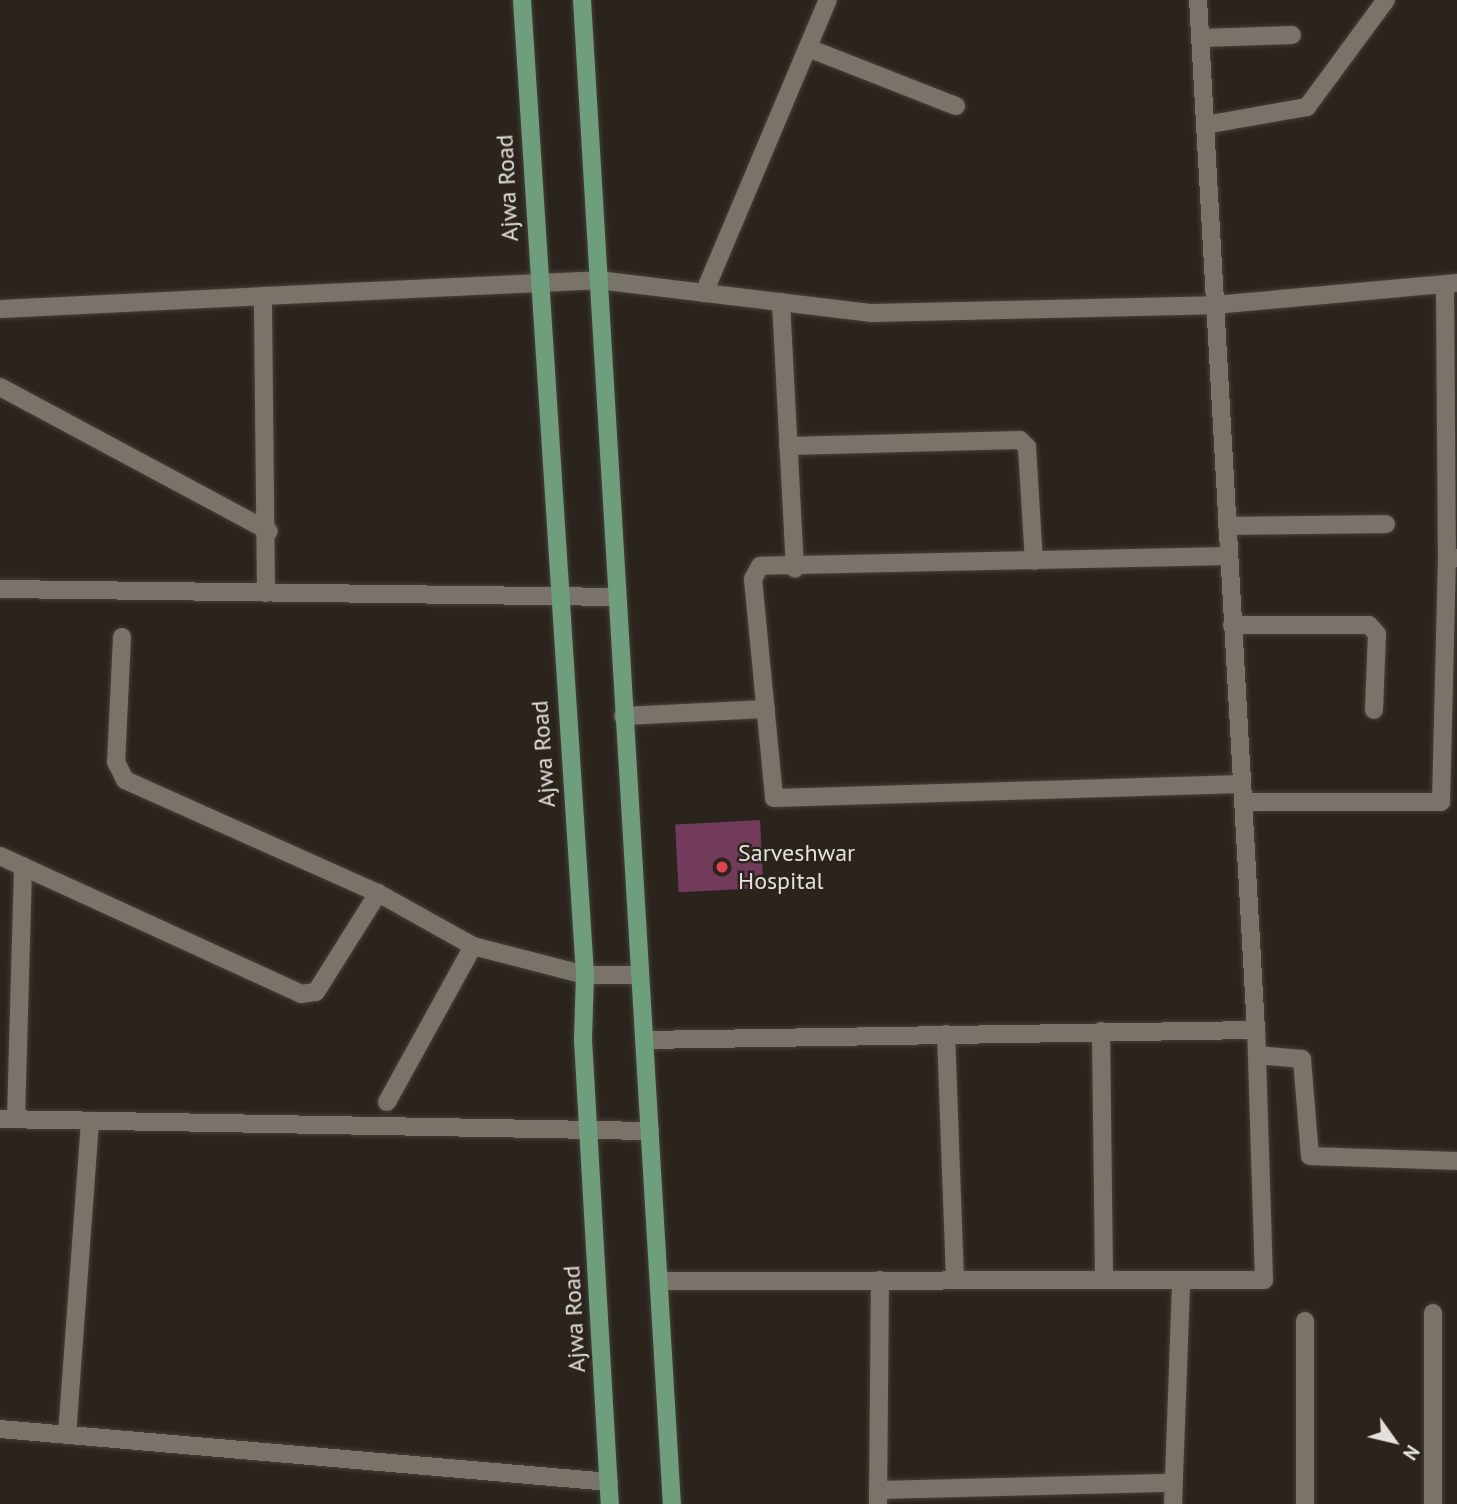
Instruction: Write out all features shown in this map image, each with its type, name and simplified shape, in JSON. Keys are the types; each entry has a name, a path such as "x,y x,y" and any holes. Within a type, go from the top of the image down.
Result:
{"main road":[{"name":"Ajwa Road","path":"522,0 537,285 585,975 588,1131 610,1504"},
{"path":"582,0 623,716 661,1281 672,1504"}],"street":[{"path":"704,293 828,0"},
{"path":"661,1281 1264,1280 1256,1030 1198,0"},
{"path":"1205,124 1307,107 1385,0"},
{"path":"1200,38 1292,35"},
{"path":"808,48 956,106"},
{"path":"0,309 598,280 872,313 1214,305 1451,284 1452,558 1441,802 1242,793 782,801 771,791 753,579 760,566 795,569 1229,556"},
{"path":"263,296 269,531 266,593"},
{"path":"781,302 795,569"},
{"path":"0,387 269,531"},
{"path":"788,446 1020,440 1027,447 1034,561"},
{"path":"1227,526 1386,524"},
{"path":"0,589 616,597"},
{"path":"1232,625 1369,625 1377,634 1374,709"},
{"path":"122,637 116,762 125,780 378,893 473,946 585,975 639,975"},
{"path":"623,716 766,709"},
{"path":"0,856 301,994 316,992 378,893"},
{"path":"23,866 8,1119 650,1131"},
{"path":"387,1102 473,946"},
{"path":"644,1040 1256,1030"},
{"path":"1101,1031 1104,1279"},
{"path":"946,1034 956,1280"},
{"path":"1257,1055 1302,1059 1310,1156 1457,1161"},
{"path":"66,1435 90,1121"},
{"path":"880,1280 878,1497 1173,1483"},
{"path":"1172,1504 1181,1281"},
{"path":"1433,1312 1433,1504"},
{"path":"1305,1321 1305,1504"},
{"path":"0,1429 609,1482"}],"building":[{"path":"760,820 764,888 679,892 675,824"}],"place":[{"name":"Sarveshwar Hospital","path":"722,867"}]}
